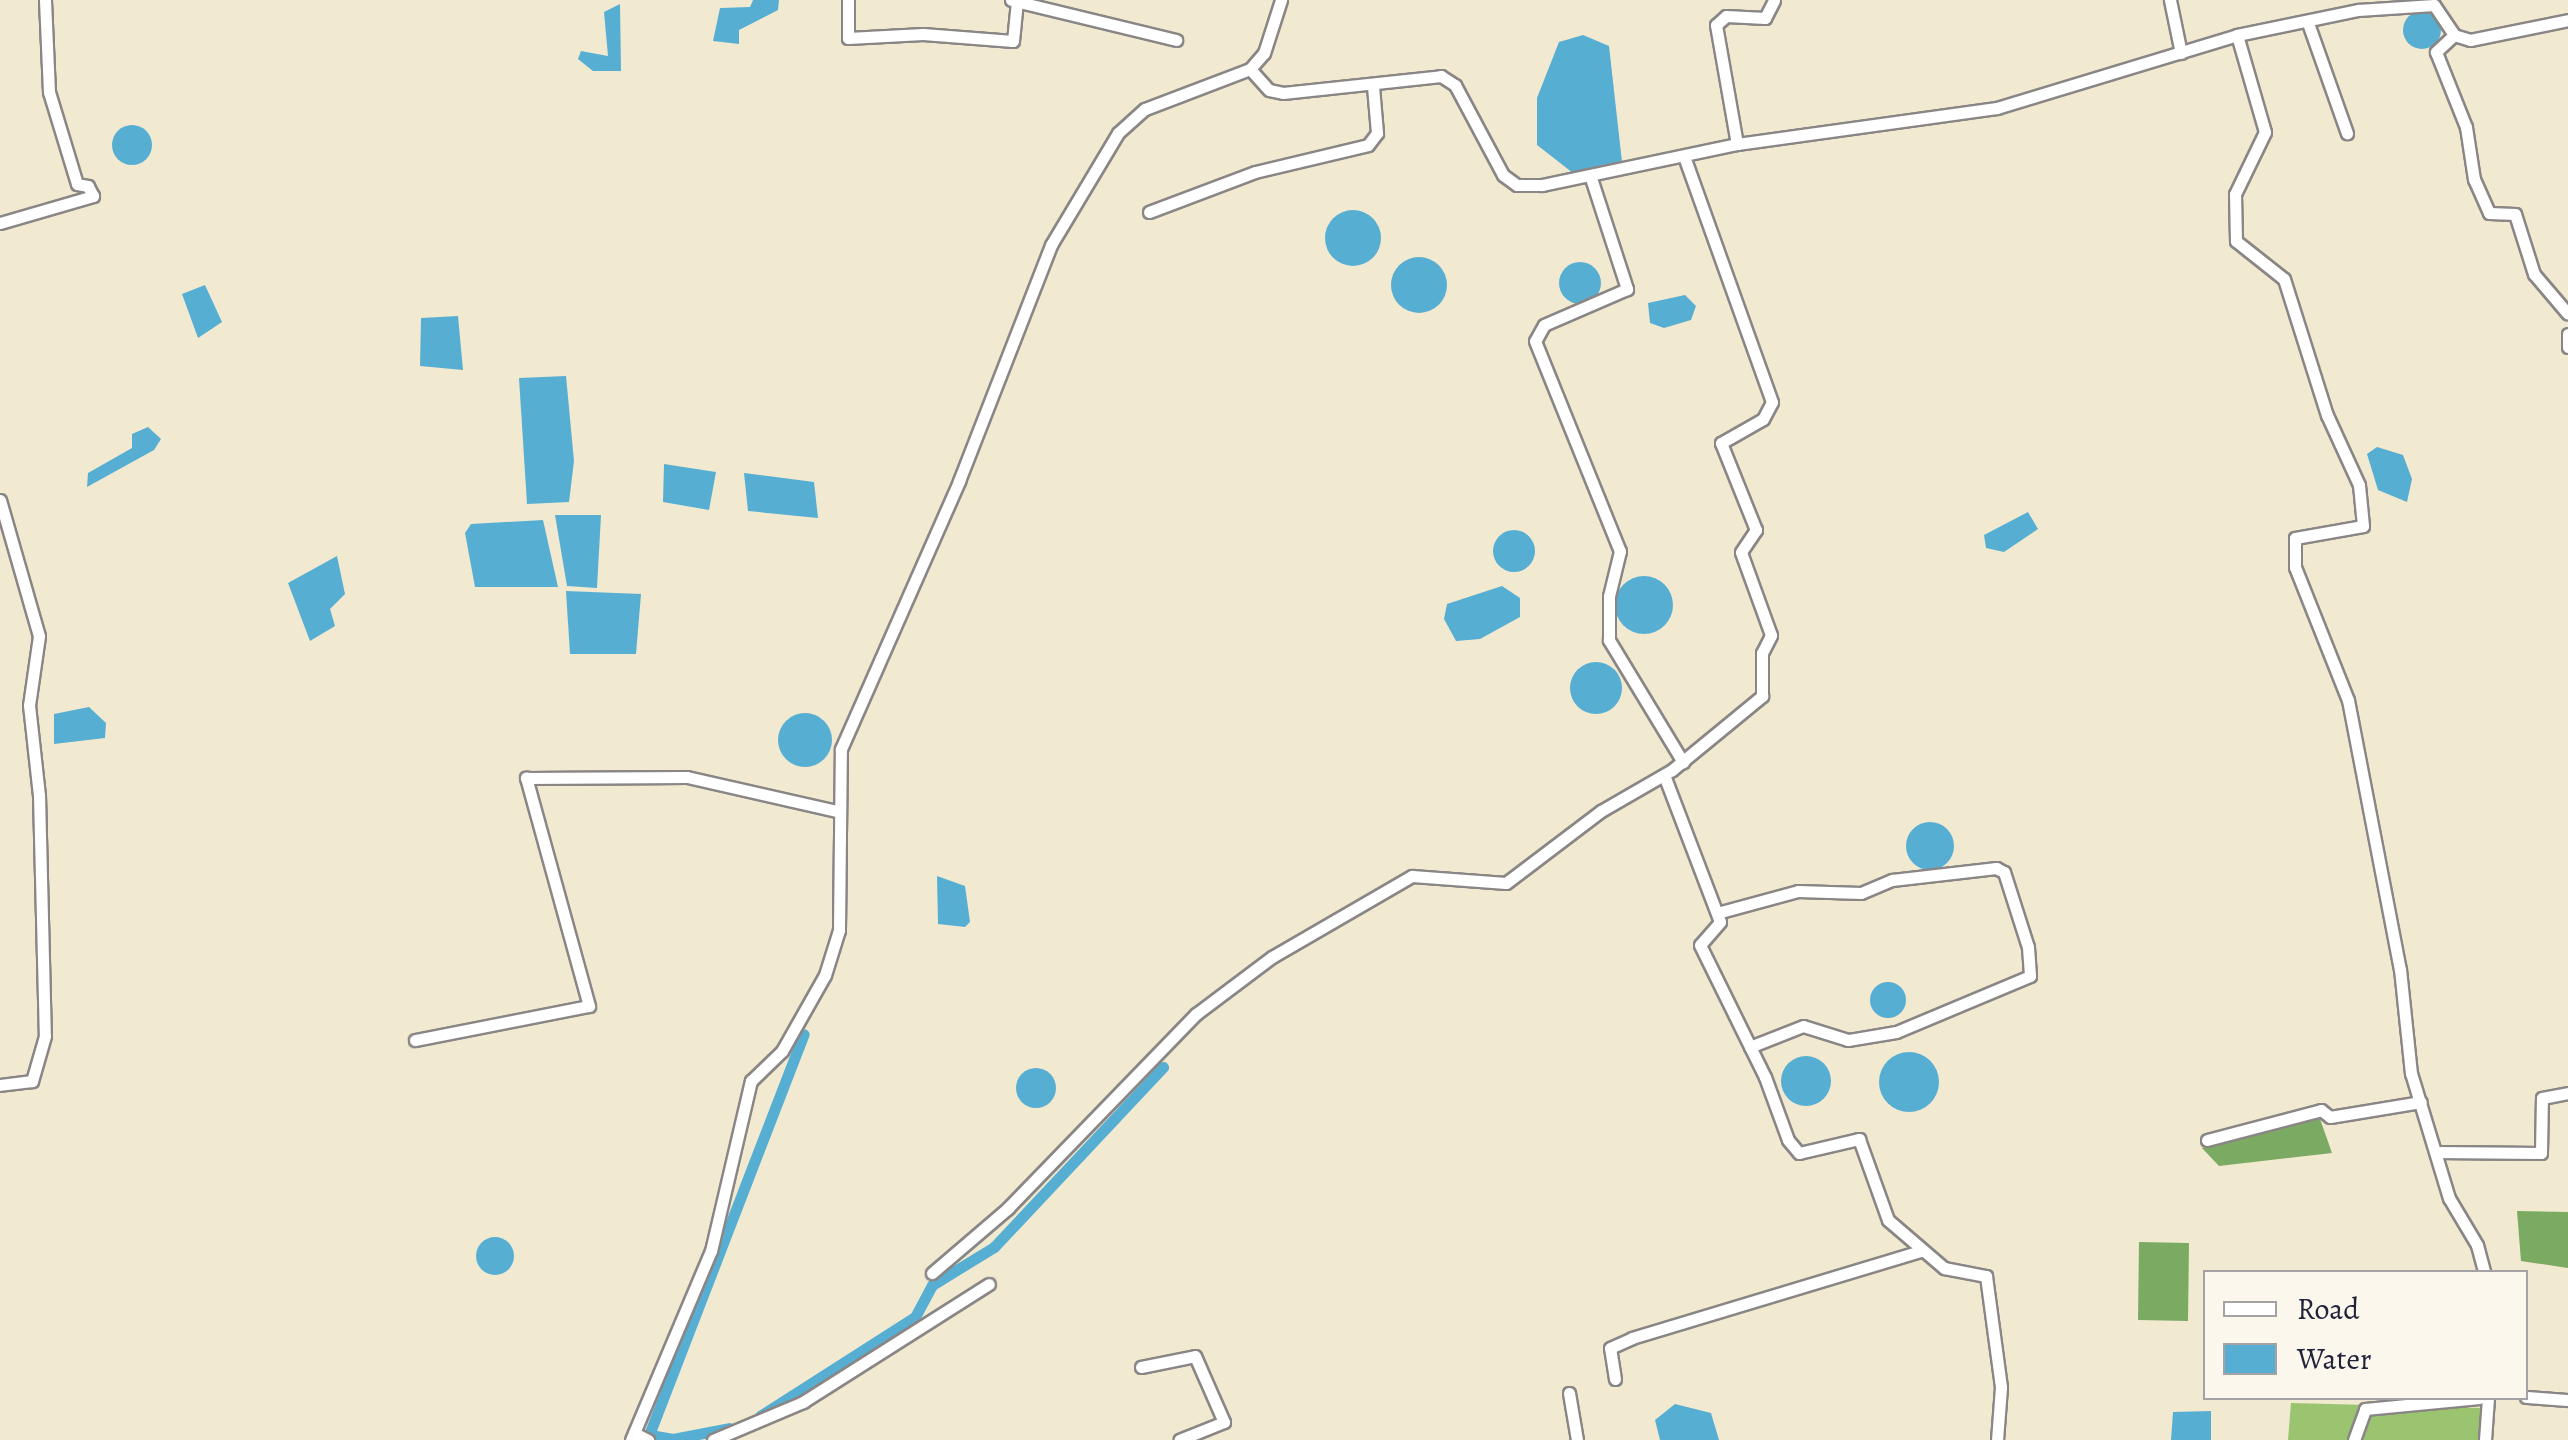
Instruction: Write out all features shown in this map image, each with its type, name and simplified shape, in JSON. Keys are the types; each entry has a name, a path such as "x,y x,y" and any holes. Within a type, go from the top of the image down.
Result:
{"street":[{"path":"0,223 93,196 88,186 77,184 49,92 44,0"},
{"path":"848,0 848,38 1014,41 1014,1 1176,40"},
{"path":"648,1440 632,1436 711,1251 751,1081 782,1051 824,975 839,930 836,811 841,749 959,480 1051,246 1084,180 1145,108 1254,74 1281,0"},
{"path":"1737,144 1716,25 1726,16 1765,18 1774,0"},
{"path":"2170,0 2180,53"},
{"path":"1254,74 1269,90 1373,86 1422,76 1449,79 1510,182 1591,178 1737,144 1996,108 2237,35 2308,23 2355,5 2434,4 2454,35 2480,40 2568,20"},
{"path":"2308,23 2347,134"},
{"path":"2237,35 2264,132 2236,194 2236,241 2284,279 2328,415 2359,484 2363,526 2295,538 2294,567 2348,700 2421,1102 2436,1152 2483,1270"},
{"path":"2454,35 2436,52 2466,127 2474,179 2490,213 2514,214 2534,274 2568,314"},
{"path":"1150,212 1256,172 1368,145 1377,133 1373,86"},
{"path":"932,1273 1008,1208 1196,1014 1272,958 1412,876 1506,883 1601,811 1683,762 1765,691 1762,653 1771,636 1741,552 1756,530 1720,443 1763,419 1772,402 1686,158"},
{"path":"1591,178 1628,289 1544,325 1535,342 1620,551 1609,596 1609,640 1683,762"},
{"path":"2568,334 2568,348"},
{"path":"0,500 38,636 29,704 39,795 45,1036 32,1081 0,1086"},
{"path":"1664,775 1717,912 1718,929 1699,943 1795,1151 1860,1140 1879,1208 1920,1250 1944,1268 1986,1276 2001,1387 1997,1440"},
{"path":"415,1040 590,1006 526,778 687,778 836,811"},
{"path":"1717,912 1798,891 1861,894 1892,880 1996,868 2004,872 2028,946 2030,976 1896,1032 1848,1040 1803,1026 1750,1047"},
{"path":"2436,1152 2541,1153 2542,1098 2568,1093"},
{"path":"2206,1140 2321,1110 2330,1118 2421,1102"},
{"path":"1615,1378 1609,1351 1632,1338 1920,1250"},
{"path":"714,1440 803,1402 989,1284"},
{"path":"1141,1367 1195,1356 1224,1422 1179,1440"},
{"path":"1569,1393 1577,1440"},
{"path":"2528,1397 2568,1400"},
{"path":"2354,1440 2365,1409 2458,1400"},
{"path":"2486,1440 2488,1400"}],"green space":[{"path":"2320,1119 2332,1153 2219,1166 2202,1148"},
{"path":"2517,1211 2568,1212 2568,1268 2521,1261"},
{"path":"2139,1242 2189,1243 2188,1321 2138,1320"},
{"path":"2291,1403 2483,1408 2483,1440 2288,1440"}],"water":[{"path":"753,0 779,0 778,10 739,30 739,44 713,41 720,8 750,7"},
{"path":"620,4 621,71 593,71 578,59 581,51 608,56 604,12"},
{"path":"2422,11 2436,16 2441,30 2436,44 2422,49 2408,44 2403,30 2408,16"},
{"path":"1583,35 1609,46 1622,162 1573,173 1537,145 1537,98 1559,42"},
{"path":"132,125 146,131 152,145 146,159 132,165 118,159 112,145 118,131"},
{"path":"1353,210 1373,218 1381,238 1373,258 1353,266 1333,258 1325,238 1333,218"},
{"path":"1419,257 1439,265 1447,285 1439,305 1419,313 1399,305 1391,285 1399,265"},
{"path":"1580,262 1595,268 1601,283 1595,298 1580,304 1565,298 1559,283 1565,268"},
{"path":"205,285 222,322 198,338 182,294"},
{"path":"1685,295 1696,306 1691,320 1664,328 1650,323 1648,303"},
{"path":"458,316 463,370 420,366 421,318"},
{"path":"566,376 574,461 569,502 527,504 519,378"},
{"path":"148,427 161,439 154,450 87,487 88,473 132,448 132,434"},
{"path":"2377,447 2403,455 2412,479 2407,502 2378,490 2367,454"},
{"path":"664,464 716,472 709,510 663,502"},
{"path":"744,473 814,482 818,518 748,511"},
{"path":"2028,512 2038,529 2004,552 1986,548 1984,535"},
{"path":"555,515 601,515 597,588 567,586"},
{"path":"543,520 558,587 475,587 465,533 471,524"},
{"path":"1514,530 1529,536 1535,551 1529,566 1514,572 1499,566 1493,551 1499,536"},
{"path":"337,556 345,594 330,609 335,626 310,641 288,583"},
{"path":"1644,576 1664,585 1673,605 1664,625 1644,634 1624,625 1615,605 1624,585"},
{"path":"1502,586 1520,598 1520,617 1480,639 1456,641 1444,619 1447,604"},
{"path":"566,591 641,594 636,654 570,654"},
{"path":"1596,662 1615,669 1622,688 1615,707 1596,714 1577,707 1570,688 1577,669"},
{"path":"89,707 106,723 105,738 54,744 54,714"},
{"path":"805,713 824,721 832,740 824,759 805,767 786,759 778,740 786,721"},
{"path":"1930,822 1947,829 1954,846 1947,863 1930,870 1913,863 1906,846 1913,829"},
{"path":"937,876 965,886 970,922 965,927 938,924"},
{"path":"1888,982 1901,987 1906,1000 1901,1013 1888,1018 1875,1013 1870,1000 1875,987"},
{"path":"1909,1052 1930,1061 1939,1082 1930,1103 1909,1112 1888,1103 1879,1082 1888,1061"},
{"path":"1806,1056 1824,1063 1831,1081 1824,1099 1806,1106 1788,1099 1781,1081 1788,1063"},
{"path":"1036,1068 1050,1074 1056,1088 1050,1102 1036,1108 1022,1102 1016,1088 1022,1074"},
{"path":"495,1237 508,1243 514,1256 508,1269 495,1275 482,1269 476,1256 482,1243"},
{"path":"1675,1404 1711,1413 1719,1440 1660,1440 1655,1420"},
{"path":"2211,1411 2211,1440 2171,1440 2173,1412"}],"waterway":[{"path":"647,1440 804,1034"},
{"path":"760,1416 915,1317 932,1285 994,1247 1163,1067"},
{"path":"650,1435 673,1439 729,1428"}]}
